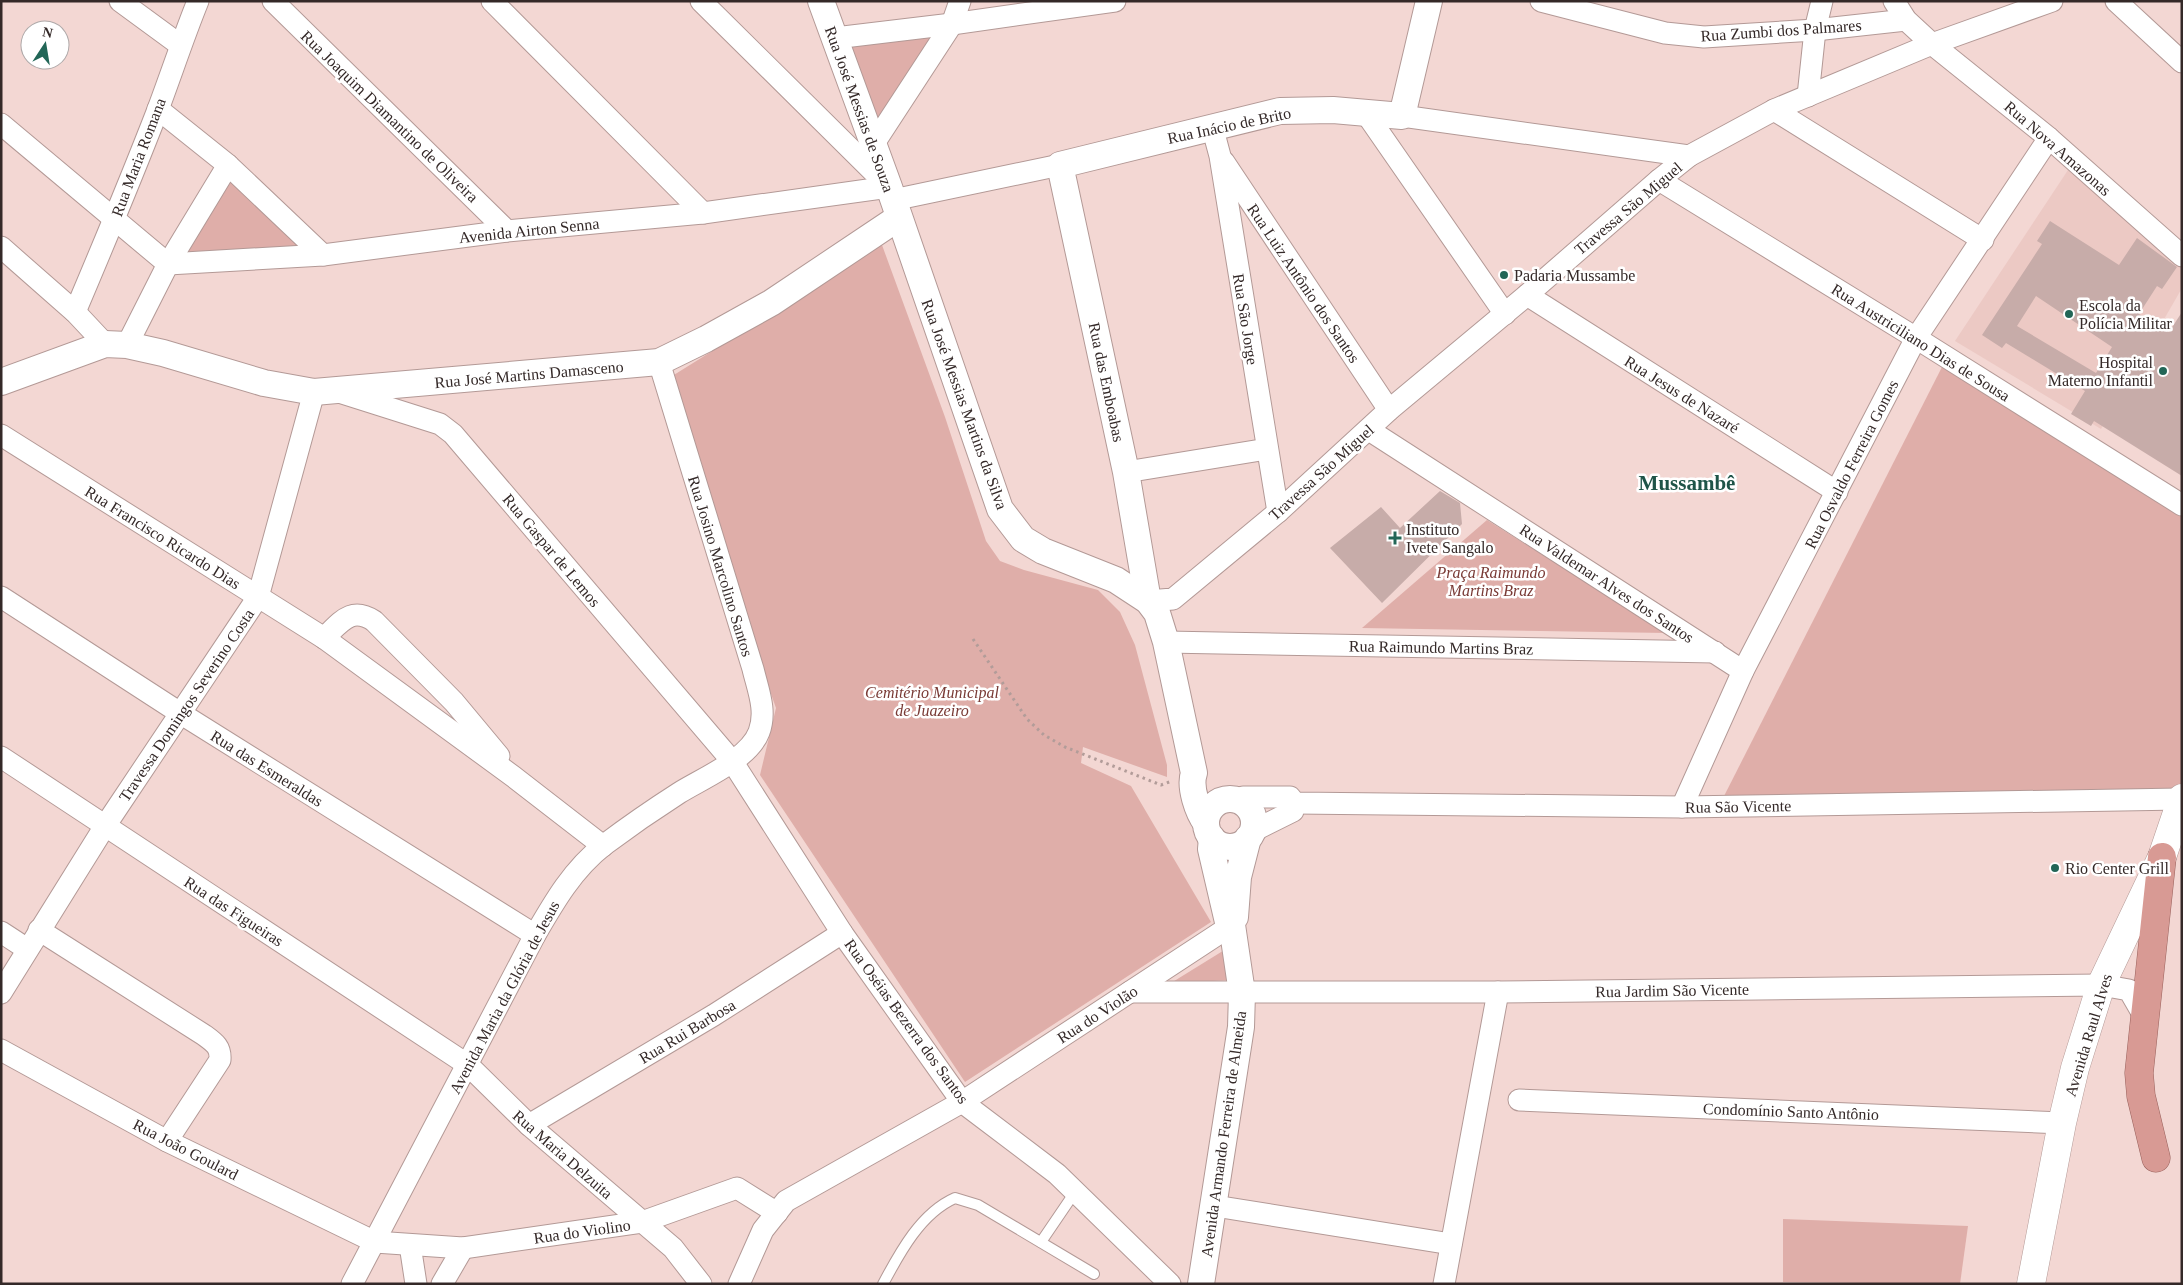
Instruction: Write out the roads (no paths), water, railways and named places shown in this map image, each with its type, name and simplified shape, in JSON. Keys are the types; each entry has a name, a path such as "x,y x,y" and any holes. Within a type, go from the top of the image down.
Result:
{"highway":[{"path":"2156,1158 2141,1096 2140,1072 2144,1016 2162,857"}],"main road":[{"name":"Avenida Raul Alves","path":"2031,1284 2062,1122 2101,985 2162,857 2182,799"}],"street":[{"path":"120,1 180,45"},
{"name":"Rua Maria Romana","path":"75,312 114,221 198,1"},
{"name":"Rua Joaquim Diamantino de Oliveira","path":"272,1 507,230"},
{"path":"492,1 702,213"},
{"path":"701,1 893,202"},
{"name":"Rua José Messias de Souza","path":"820,1 893,202"},
{"path":"873,145 952,24 960,1"},
{"path":"834,38 952,24 1115,1"},
{"path":"1402,116 1430,1"},
{"name":"Rua Zumbi dos Palmares","path":"1540,1 1665,33 1704,37 1815,30 1906,20"},
{"path":"1808,96 1815,30 1822,1"},
{"name":"Rua Nova Amazonas","path":"1894,1 1906,20 1932,44 2049,138 2182,256"},
{"name":"Travessa São Miguel","path":"1148,601 1173,599 1278,512 1389,410 1505,314 1658,180 1690,156 1774,110 1932,44 2052,1"},
{"path":"2116,1 2182,62"},
{"path":"158,109 228,165 323,255"},
{"name":"Rua Inácio de Brito","path":"893,202 1060,165 1212,126 1280,111 1308,109 1402,116 1690,156"},
{"path":"1774,110 1983,240"},
{"path":"1366,112 1505,314"},
{"path":"1,124 114,221 168,264"},
{"name":"Rua São Jorge","path":"1212,126 1220,156 1278,512"},
{"name":"Rua Osvaldo Ferreira Gomes","path":"1682,807 1744,671 1916,338 1983,240 2049,138"},
{"name":"Rua Luiz Antônio dos Santos","path":"1220,156 1389,410"},
{"path":"1,382 116,344 168,264 228,165"},
{"name":"Rua das Emboabas","path":"1060,165 1126,472 1148,601"},
{"name":"Rua Austriciliano Dias de Sousa","path":"1658,180 1916,338 2182,505"},
{"name":"Avenida Airton Senna","path":"168,264 323,255 507,230 702,213 893,202"},
{"name":"Rua José Martins Damasceno","path":"116,344 164,353 264,383 325,392 659,362 706,339 771,303 893,202"},
{"name":"Rua José Messias Martins da Silva","path":"893,202 1000,509 1023,539 1043,551 1116,580 1148,601 1156,613 1166,642 1194,773"},
{"path":"1,247 75,312 116,344"},
{"name":"Rua Jesus de Nazaré","path":"1527,295 1837,492"},
{"name":"Rua Josino Marcolino Santos","path":"659,362 763,710 760,731 752,746 732,761"},
{"name":"Travessa Domingos Severino Costa","path":"1,993 105,826 258,597 325,392"},
{"name":"Rua Gaspar de Lemos","path":"325,392 440,424 447,428 732,761"},
{"name":"Rua Valdemar Alves dos Santos","path":"1369,430 1744,671"},
{"name":"Rua Francisco Ricardo Dias","path":"1,434 324,638 514,777 603,846"},
{"path":"1126,472 1267,449"},
{"name":"Rua das Esmeraldas","path":"1,597 180,713 535,935"},
{"name":"Rua Francisco Ricardo Dias","path":"324,638 342,621 355,614 365,615 454,702 514,777"},
{"name":"Rua Raimundo Martins Braz","path":"1166,642 1715,652"},
{"name":"Rua das Figueiras","path":"1,757 468,1064"},
{"name":"Avenida Maria da Glória de Jesus","path":"352,1284 555,900 575,874 603,846 679,793 732,761"},
{"name":"Rua Oséias Bezerra dos Santos","path":"732,761 842,933 962,1102 1057,1174 1170,1284"},
{"path":"1231,800 1212,808 1209,830 1211,849 1228,922 1232,925 1235,920 1240,863 1250,835 1253,815 1242,803 1231,800 1202,775 1194,773 1192,779 1200,814 1209,830 1226,846 1234,846 1250,835 1293,811 1295,802"},
{"name":"Rua São Vicente","path":"1231,800 1243,796 1290,797 1295,802 1682,807 2182,799"},
{"name":"Rua do Violão","path":"740,1284 763,1230 786,1201 962,1102 1232,925"},
{"name":"Avenida Armando Ferreira de Almeida","path":"1201,1284 1241,1027 1242,993 1232,925"},
{"path":"39,930 218,1046 220,1060 167,1140"},
{"path":"1,932 27,949"},
{"name":"Rua Rui Barbosa","path":"528,1125 714,1015 842,933"},
{"name":"Rua Jardim São Vicente","path":"1130,992 1498,992 2101,985 2129,990 2144,1016"},
{"path":"1444,1284 1498,992"},
{"name":"Rua João Goulard","path":"1,1050 167,1140 375,1242"},
{"name":"Rua Maria Delzuita","path":"468,1064 528,1125 673,1248 701,1284"},
{"name":"Condomínio Santo Antônio","path":"1519,1100 2062,1122"},
{"name":"Rua do Violino","path":"375,1242 463,1248 642,1222 737,1188 777,1212"},
{"path":"1214,1206 1451,1244"},
{"path":"410,1245 416,1284"},
{"path":"442,1284 463,1248"}],"lane":[{"path":"1041,1242 1075,1192"},
{"path":"883,1284 904,1246 927,1219 955,1198 978,1205 1094,1274"}],"place":[{"name":"Padaria Mussambe","path":"1504,275"},
{"name":"Escola da Polícia Militar","path":"2069,314"},
{"name":"Hospital Materno Infantil","path":"2163,371"},
{"name":"Instituto Ivete Sangalo","path":"1395,538"},
{"name":"Rio Center Grill","path":"2055,868"}],"district":[{"name":"Mussambê","path":"1687,483"}],"park label":[{"name":"Praça Raimundo Martins Braz","path":"1491,581"},
{"name":"Cemitério Municipal de Juazeiro","path":"932,701"}]}
